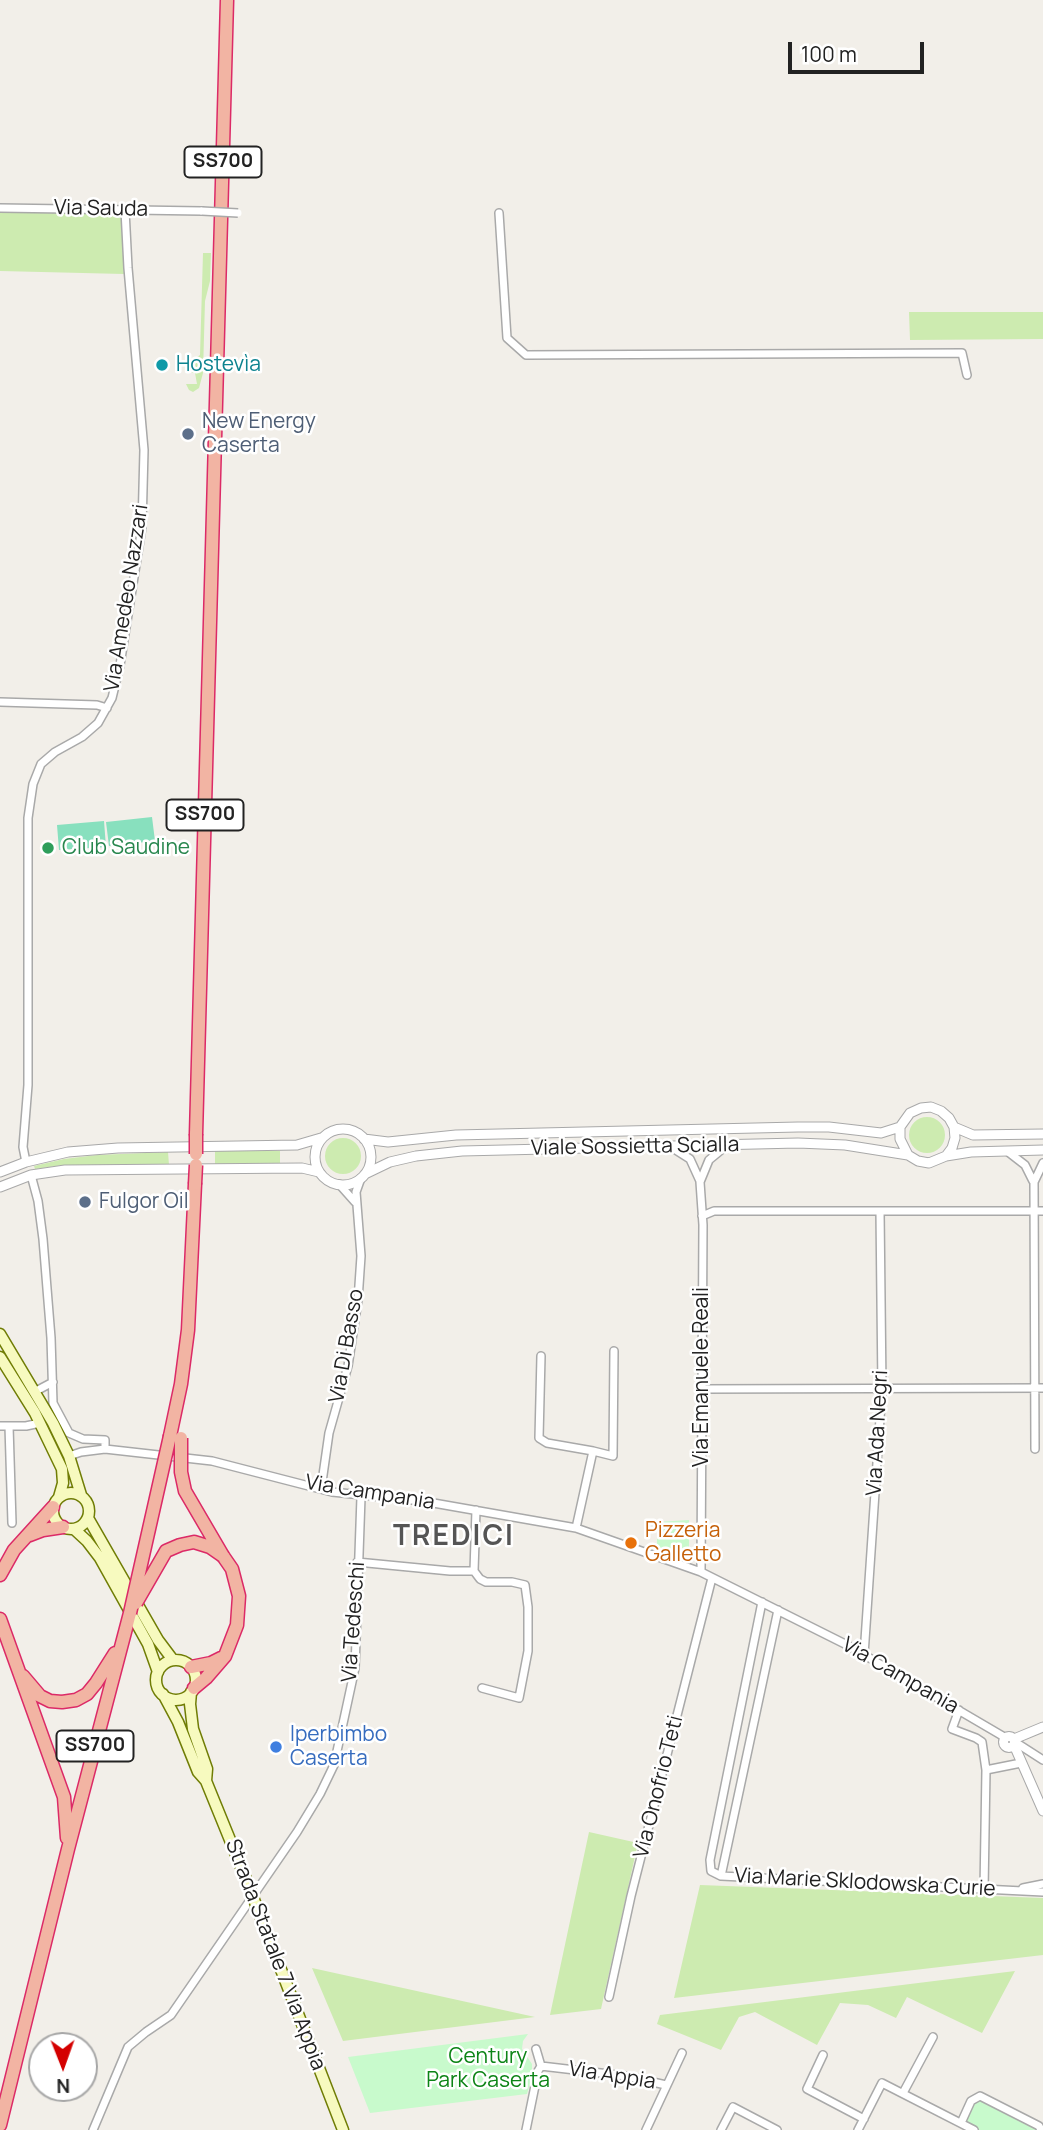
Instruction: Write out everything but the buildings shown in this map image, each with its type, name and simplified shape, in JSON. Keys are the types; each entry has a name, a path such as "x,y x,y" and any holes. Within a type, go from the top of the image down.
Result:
{"highway":[{"name":"SS700","path":"0,2125 68,1849 175,1437 188,1329 197,1134 227,0"},
{"path":"175,1437 185,1491 215,1539 236,1582 239,1609 232,1642 225,1656 193,1690"},
{"path":"0,1575 23,1538 56,1502"},
{"path":"23,1538 43,1530 68,1528"},
{"name":"SS700","path":"130,1613 166,1551 194,1542 223,1556"},
{"name":"SS700","path":"0,1619 18,1671 40,1696 50,1701 76,1700 87,1694 121,1643"},
{"path":"191,1667 211,1663 225,1656"},
{"path":"18,1671 64,1797 68,1849"}],"main road":[{"path":"0,1334 36,1391 69,1456 81,1496 89,1505 88,1518 158,1640 173,1660"},
{"name":"Strada Statale 7 Via Appia","path":"0,1357 40,1423 62,1469 63,1483 54,1517 100,1558 148,1644 158,1672 157,1684 178,1723 198,1772 206,1781 343,2130"},
{"path":"56,1502 70,1493 81,1496"},
{"path":"68,1528 80,1527 88,1518"},
{"path":"158,1672 164,1664 173,1660 180,1660 191,1667"},
{"name":"Strada Statale 7 Via Appia","path":"191,1667 196,1677 190,1704 193,1729 207,1769 206,1781"},
{"path":"163,1695 178,1699 193,1690"}],"street":[{"name":"Via Sauda","path":"0,208 238,213"},
{"name":"Via Amedeo Nazzari","path":"26,1161 23,1147 28,1085 27,818 33,784 41,764 55,752 82,737 97,723 107,708 120,666 142,527 145,450 125,210"},
{"path":"499,213 507,338 526,355 962,353 967,375"},
{"path":"0,702 97,705 107,708"},
{"name":"Viale Sossietta Scialla","path":"0,1172 26,1161 88,1150 297,1145 341,1129 351,1130 365,1139 388,1142 456,1135 798,1127 829,1127 881,1133 900,1127 910,1113 926,1107 941,1111 954,1127 973,1135 1043,1134"},
{"path":"900,1127 900,1139 908,1155"},
{"path":"946,1156 954,1143 954,1127"},
{"path":"321,1138 315,1155 319,1172 327,1180 339,1184 356,1203"},
{"path":"363,1176 370,1159 365,1139"},
{"name":"Viale Sossietta Scialla","path":"339,1184 351,1183 390,1162 440,1153 828,1144 908,1155 923,1163 935,1162 946,1156 1005,1150 1043,1150"},
{"path":"701,1182 709,1160 726,1146"},
{"path":"671,1147 690,1159 701,1182"},
{"path":"1005,1150 1025,1165 1034,1182"},
{"path":"1035,1449 1039,1388 1033,1211 1034,1182 1043,1163"},
{"path":"0,1188 31,1175 89,1170 302,1168 319,1172"},
{"path":"31,1175 43,1239 53,1382 36,1391"},
{"name":"Via Di Basso","path":"321,1489 329,1433 348,1366 358,1300 361,1256 356,1192 363,1176"},
{"name":"Via Emanuele Reali","path":"701,1182 701,1572"},
{"path":"702,1216 714,1211 1043,1211"},
{"name":"Via Ada Negri","path":"864,1655 882,1390 880,1211"},
{"path":"541,1356 539,1438 547,1443 613,1455 614,1351"},
{"name":"Via Campania","path":"53,1382 55,1410 69,1433 83,1439 105,1440 105,1450"},
{"path":"703,1389 1039,1388"},
{"path":"0,1426 40,1423"},
{"path":"9,1426 12,1523"},
{"name":"Via Campania","path":"69,1456 91,1450 105,1450 212,1461 361,1497 422,1501 576,1528 701,1572 762,1602 864,1655 1043,1760"},
{"path":"576,1528 593,1451"},
{"name":"Via Tedeschi","path":"93,2130 128,2048 171,2015 320,1794 334,1765 355,1668 361,1497"},
{"path":"476,1510 474,1570 480,1579 486,1582 512,1581 525,1585 528,1607 527,1651 519,1698 482,1688"},
{"path":"358,1562 450,1571 474,1570"},
{"name":"Via Onofrio Teti","path":"610,1997 631,1896 712,1578"},
{"name":"Via Marie Sklodowska Curie","path":"762,1602 709,1860 711,1871 721,1876 1043,1892"},
{"name":"Via Marie Sklodowska Curie","path":"721,1876 778,1610"},
{"path":"958,1710 952,1730 982,1742 986,1770 984,1890"},
{"path":"1043,1727 1012,1741 1043,1811"},
{"path":"986,1770 1021,1763"},
{"name":"Via Marie Sklodowska Curie","path":"1010,1891 1043,1884"},
{"path":"903,2093 933,2037"},
{"path":"536,2049 541,2066"},
{"path":"646,2130 682,2053"},
{"path":"822,2055 807,2089 864,2119"},
{"name":"Via Appia","path":"526,2130 541,2066 626,2076 666,2085"},
{"path":"858,2130 883,2083 974,2130"},
{"path":"961,2123 971,2101 980,2096 1039,2126 1041,2130"},
{"path":"721,2130 733,2107 777,2130"}],"green space":[{"path":"0,210 117,213 121,217 124,274 0,271"},
{"path":"203,253 211,253 210,281 205,301 203,373 199,388 193,392 186,384 197,384 195,373 192,373 193,360 200,355"},
{"path":"909,312 1043,312 1043,339 910,340"},
{"path":"152,817 155,841 109,846 106,822"},
{"path":"104,821 106,847 59,850 57,825"},
{"path":"927,1117 940,1122 945,1135 940,1148 927,1153 914,1148 909,1135 914,1122"},
{"path":"343,1138 356,1143 361,1156 356,1169 343,1174 330,1169 325,1156 330,1143"},
{"path":"215,1151 280,1151 280,1163 215,1164"},
{"path":"168,1152 169,1165 64,1165 35,1169 34,1166 97,1155"},
{"path":"689,1520 689,1560 657,1548 657,1522"},
{"path":"589,1832 638,1843 601,2009 550,2015"},
{"path":"700,1885 1043,1898 1043,1955 674,1998"},
{"path":"312,1968 535,2017 343,2041"},
{"path":"1015,1971 982,2033 907,1997 896,2018 868,2005 840,2003 817,2045 755,2012 739,2017 721,2050 657,2024 660,2015"},
{"name":"Century Park Caserta","path":"528,2034 522,2049 532,2064 527,2094 370,2113 348,2057"},
{"path":"980,2096 1040,2130 974,2130 959,2122"}],"place":[{"name":"Hostevìa","path":"162,365"},
{"name":"New Energy Caserta","path":"188,434"},
{"name":"Club Saudine","path":"48,848"},
{"name":"Fulgor Oil","path":"85,1202"},
{"name":"Pizzeria Galletto","path":"631,1543"},
{"name":"Iperbimbo Caserta","path":"276,1747"}],"district":[{"name":"TREDICI","path":"454,1537"}]}
